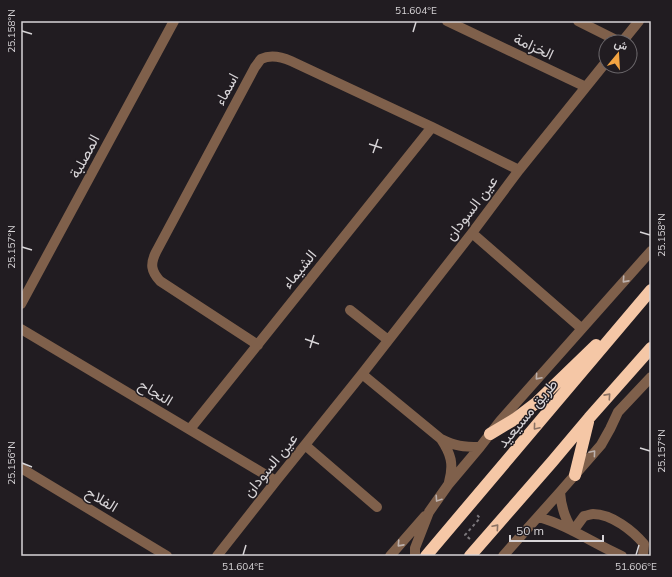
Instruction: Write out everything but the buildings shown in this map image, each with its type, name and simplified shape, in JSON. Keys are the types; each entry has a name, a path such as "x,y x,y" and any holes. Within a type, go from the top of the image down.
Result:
{"highway":[{"name":"طريق مسيعيد","path":"426,556 651,290"},
{"path":"490,434 515,419 536,403 640,303"},
{"path":"474,552 588,418 651,348"},
{"path":"575,475 588,418"}],"street":[{"name":"المصلبة","path":"21,304 25,288 174,21"},
{"name":"الخزامة","path":"447,21 586,87"},
{"path":"578,21 605,34"},
{"path":"628,34 639,21"},
{"name":"اسماء","path":"258,345 160,281 152,268 152,259 254,67 261,60 271,56 282,57 432,127 519,170"},
{"name":"عين السودان","path":"217,556 362,374 519,170 598,72"},
{"name":"الشيماء","path":"190,430 432,127"},
{"path":"472,233 582,328"},
{"name":"طريق مسيعيد","path":"390,556 429,512 448,484 505,415 651,251"},
{"path":"352,308 390,338"},
{"name":"النجاح","path":"21,329 276,481"},
{"path":"362,374 441,439 453,445 480,447"},
{"path":"503,556 601,444 618,412 651,376"},
{"path":"441,439 448,449 452,461 452,473 448,484"},
{"path":"305,445 378,507"},
{"name":"الفلاح","path":"21,468 166,556"},
{"path":"560,492 563,513 573,531"},
{"name":"طريق مسيعيد","path":"415,556 415,548 429,512"},
{"path":"573,531 584,516 594,514 606,516 624,526 638,537 644,544 643,556"},
{"path":"538,517 556,523 622,556"}],"path":[{"path":"468,507 480,518 465,535 474,552"}]}
